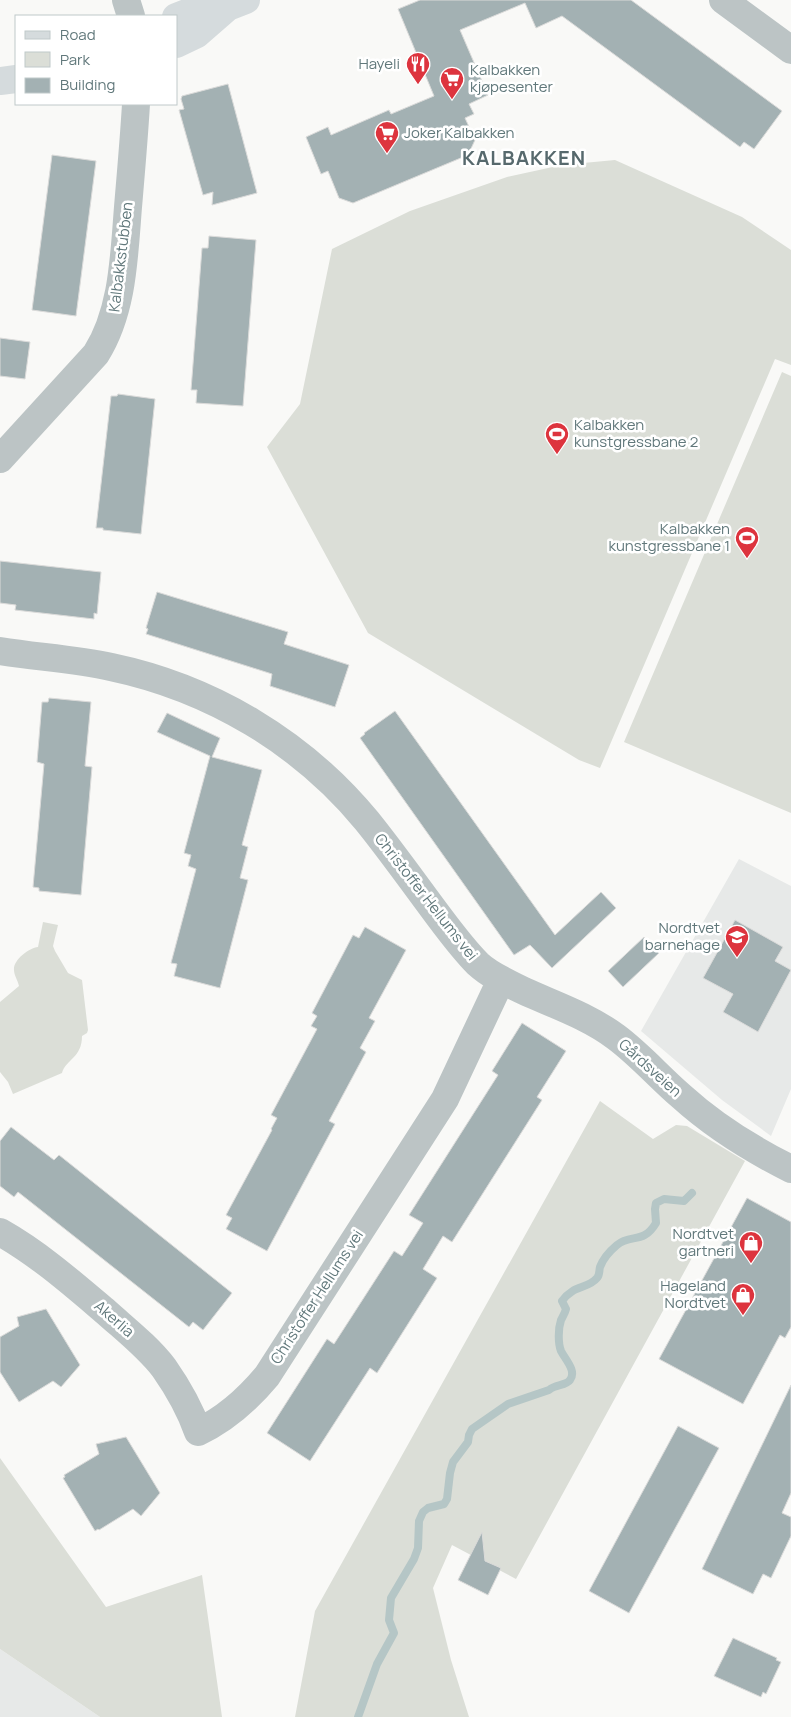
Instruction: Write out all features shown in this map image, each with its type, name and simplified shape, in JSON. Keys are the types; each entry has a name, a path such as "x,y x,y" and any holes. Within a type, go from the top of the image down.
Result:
{"main road":[{"path":"178,15 237,4"},
{"path":"178,43 197,34 237,4"}],"street":[{"path":"126,0 131,15"},
{"path":"723,0 791,50"},
{"name":"Kalbakkstubben","path":"0,459 96,354 104,341 113,319 120,290 126,240 136,105"},
{"name":"Christoffer Hellums vei","path":"0,651 90,663 133,672 192,692 255,722 310,764 349,800 391,851 464,948 477,962 501,980 445,1098 267,1376 238,1408 198,1432"},
{"name":"Gårdsveien","path":"501,980 584,1017 617,1038 706,1118 758,1151 791,1169"},
{"name":"Akerlia","path":"0,1232 29,1250 133,1335 164,1368 191,1414 198,1432"}],"shaded area":[{"name":"Nordtvet barnehage","path":"739,859 791,886 791,1089 771,1136 722,1100 641,1031"},
{"path":"0,1649 100,1717 0,1717"}],"green space":[{"path":"615,160 742,217 791,250 791,365 775,359 600,768 579,760 368,633 267,447 300,404 332,249 410,211 507,177 562,165"},
{"name":"Kalbakken kunstgressbane 1","path":"782,372 791,376 791,813 624,742"},
{"path":"43,922 58,925 53,946 55,951 68,973 82,980 88,1030 82,1036 77,1054 67,1064 62,1073 13,1094 8,1082 0,1072 0,1002 19,986 14,966 22,955 38,947"},
{"path":"600,1101 653,1139 676,1125 687,1126 745,1161 516,1579 452,1545 433,1588 451,1660 469,1717 295,1717 315,1611"},
{"path":"0,1458 106,1607 202,1575 222,1717 100,1717 0,1649"}],"building":[{"name":"Kalbakken kjøpesenter","path":"420,0 631,0 782,111 754,149 744,142 740,147 562,16 536,28 525,3 460,30 488,95 469,104 474,114 465,118 475,140 468,155 353,203 339,198 328,171 321,174 306,137 328,127 331,135 389,110 391,114 434,96 398,9"},
{"path":"228,84 257,193 212,205 213,192 203,195 179,110 184,109 182,96"},
{"path":"52,155 96,161 76,316 32,310"},
{"path":"209,236 256,240 243,406 196,403 197,390 191,390 202,248 208,248"},
{"path":"0,338 30,342 25,379 0,376"},
{"path":"118,394 155,399 141,534 96,528 111,396 117,396"},
{"path":"0,561 101,572 97,614 94,613 94,619 15,610 16,605 0,603"},
{"path":"157,592 288,632 284,644 349,665 335,707 270,686 272,674 146,634 148,629 146,628"},
{"path":"49,698 91,702 85,766 92,767 81,895 39,891 39,888 33,887 44,764 37,762 42,702 48,702"},
{"path":"395,711 555,935 601,892 616,908 552,968 530,945 514,955 360,738 364,733"},
{"path":"167,713 220,738 212,757 262,770 242,845 248,847 240,878 248,880 220,988 174,976 177,964 171,963 196,869 188,866 191,855 184,853 210,756 157,732"},
{"path":"735,920 783,947 775,961 791,970 758,1032 723,1012 733,994 703,978"},
{"path":"365,927 406,950 369,1018 375,1021 360,1048 366,1052 329,1121 335,1124 267,1251 226,1229 232,1218 226,1215 272,1130 277,1118 271,1115 317,1029 311,1026 317,1016 312,1013 353,935 359,938"},
{"path":"644,937 659,953 623,987 608,971"},
{"path":"522,1023 566,1051 537,1097 542,1100 452,1242 443,1236 423,1269 437,1278 377,1373 370,1368 310,1461 267,1433 327,1339 334,1344 394,1251 402,1256 423,1223 409,1215 498,1075 492,1071"},
{"path":"11,1127 54,1160 59,1155 232,1293 203,1330 193,1322 189,1327 18,1192 14,1197 0,1186 0,1141"},
{"name":"Nordtvet gartneri","path":"747,1198 791,1222 791,1327 785,1338 780,1335 743,1404 659,1359"},
{"path":"46,1309 80,1365 61,1387 53,1381 19,1402 0,1372 0,1337 19,1326 17,1317"},
{"path":"791,1385 791,1493 782,1513 791,1517 791,1536 771,1578 763,1574 753,1594 702,1569"},
{"path":"678,1426 719,1448 629,1613 589,1591"},
{"path":"126,1437 160,1493 141,1516 133,1509 95,1531 63,1478 65,1477 64,1475 99,1454 96,1444"},
{"path":"482,1532 485,1561 501,1568 488,1595 458,1580"},
{"path":"733,1638 777,1658 776,1660 781,1662 766,1694 763,1692 761,1697 714,1676"}],"waterway":[{"path":"358,1717 377,1664 394,1633 389,1620 391,1598 414,1559 418,1548 419,1521 423,1512 428,1508 444,1504 447,1499 453,1462 468,1442 472,1429 508,1404 549,1390 570,1380 572,1376 571,1369 561,1351 559,1340 560,1324 566,1309 562,1301 571,1292 597,1278 603,1261 617,1245 642,1236 651,1230 656,1223 656,1203 664,1199 684,1201 692,1193"}],"place":[{"name":"Hayeli","path":"418,85"},
{"name":"Kalbakken kjøpesenter","path":"452,100"},
{"name":"Joker Kalbakken","path":"387,154"},
{"name":"Kalbakken kunstgressbane 2","path":"557,455"},
{"name":"Kalbakken kunstgressbane 1","path":"747,559"},
{"name":"Nordtvet barnehage","path":"737,958"},
{"name":"Nordtvet gartneri","path":"751,1264"},
{"name":"Hageland Nordtvet","path":"743,1316"}],"district":[{"name":"KALBAKKEN","path":"524,158"}]}
